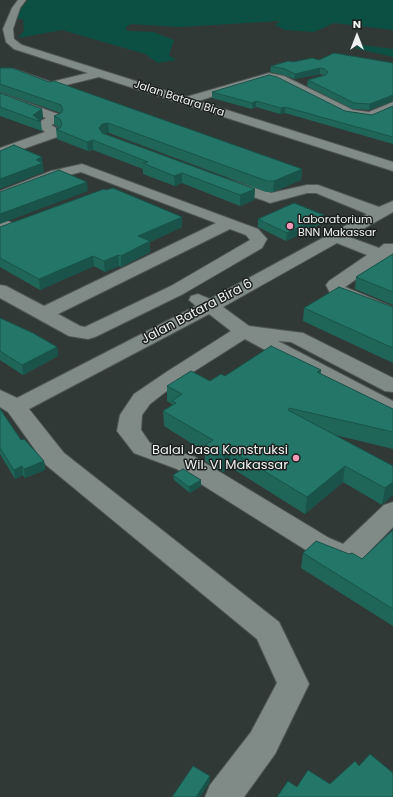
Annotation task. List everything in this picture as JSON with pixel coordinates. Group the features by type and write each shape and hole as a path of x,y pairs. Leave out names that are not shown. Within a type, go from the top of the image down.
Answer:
{"street":[{"path":"12,44 9,40 8,30 16,8 22,0"},
{"name":"Jalan Batara Bira","path":"0,44 12,44 184,101 393,167"},
{"path":"0,72 14,72 50,86 100,73"},
{"path":"184,101 261,77 276,76 291,85 349,113 364,117 371,116 393,106"},
{"path":"291,85 313,80"},
{"path":"0,96 57,118 42,124 55,133 0,153"},
{"path":"0,196 56,174 82,168 252,232 257,236 259,241 177,290 88,333 76,332 0,290"},
{"path":"210,176 264,197 275,198 307,189 318,189 386,209"},
{"path":"104,192 125,184"},
{"path":"18,189 37,197"},
{"name":"Jalan Batara Bira 6","path":"8,402 210,306 386,209"},
{"path":"43,314 230,223"},
{"path":"335,237 389,253"},
{"path":"389,253 335,285 336,289 344,294 393,314"},
{"path":"177,290 210,306 244,332 393,410"},
{"path":"393,386 296,337 244,332 175,375 142,399 131,415 129,431 142,448 186,463 319,545 347,556 393,511"},
{"path":"8,402 55,458 268,631 293,684 263,743 222,797"}],"green space":[{"path":"28,0 393,0 393,30 334,23 314,32 285,30 275,25 280,21 180,27 131,24 125,28 128,31 153,32 174,40 169,55 176,60 158,63 145,54 62,30 18,38 24,31 23,19 12,19"},
{"path":"361,45 393,49 393,57 354,48"}],"building":[{"path":"334,53 393,63 393,95 370,104 354,103 308,80 326,75 328,72 325,69 320,68 295,74 285,69 271,66 289,61 293,62 312,58 319,60"},
{"path":"0,68 12,68 49,82 54,81 302,169 274,181 267,181 108,123 102,124 99,128 102,133 255,189 240,195 182,173 174,176 143,163 148,162 93,140 87,142 56,129 60,128 62,124 60,119 54,116 61,113 63,110 61,105 0,84"},
{"path":"269,75 277,77 345,111 372,115 393,106 393,137 285,107 281,108 256,101 252,103 212,92"},
{"path":"0,93 42,109 33,115 41,122 0,107"},
{"path":"14,145 42,157 36,160 43,163 0,179 0,151"},
{"path":"59,170 87,182 0,214 0,192"},
{"path":"113,188 182,217 138,236 150,241 121,256 118,255 104,261 93,256 39,279 0,258 0,227 104,189 106,190"},
{"path":"294,203 324,215 287,233 258,219"},
{"path":"393,254 393,292 356,277"},
{"path":"339,287 393,307 393,348 304,308"},
{"path":"0,318 33,333 57,347 22,365 0,351"},
{"name":"Balai Jasa Konstruksi Wil. VI Makassar","path":"271,346 321,370 317,372 393,409 393,432 289,408 288,410 393,466 393,482 385,488 345,466 307,497 231,451 223,456 205,445 213,440 163,411 176,403 172,401 182,394 167,386 191,371 210,381 221,374 225,376"},
{"path":"0,409 21,440 24,439 44,461 24,469 22,466 14,470 0,448"},
{"path":"183,469 201,480 189,487 173,475"},
{"path":"393,530 393,609 303,553 316,541 349,554 352,553 362,559"},
{"path":"370,754 393,773 393,797 277,797 288,781 297,787 308,770 330,784 355,761 359,766"},
{"path":"193,766 210,776 196,797 172,797"}],"place":[{"name":"Laboratorium BNN Makassar","path":"290,226"},
{"name":"Balai Jasa Konstruksi Wil. VI Makassar","path":"296,458"}]}
